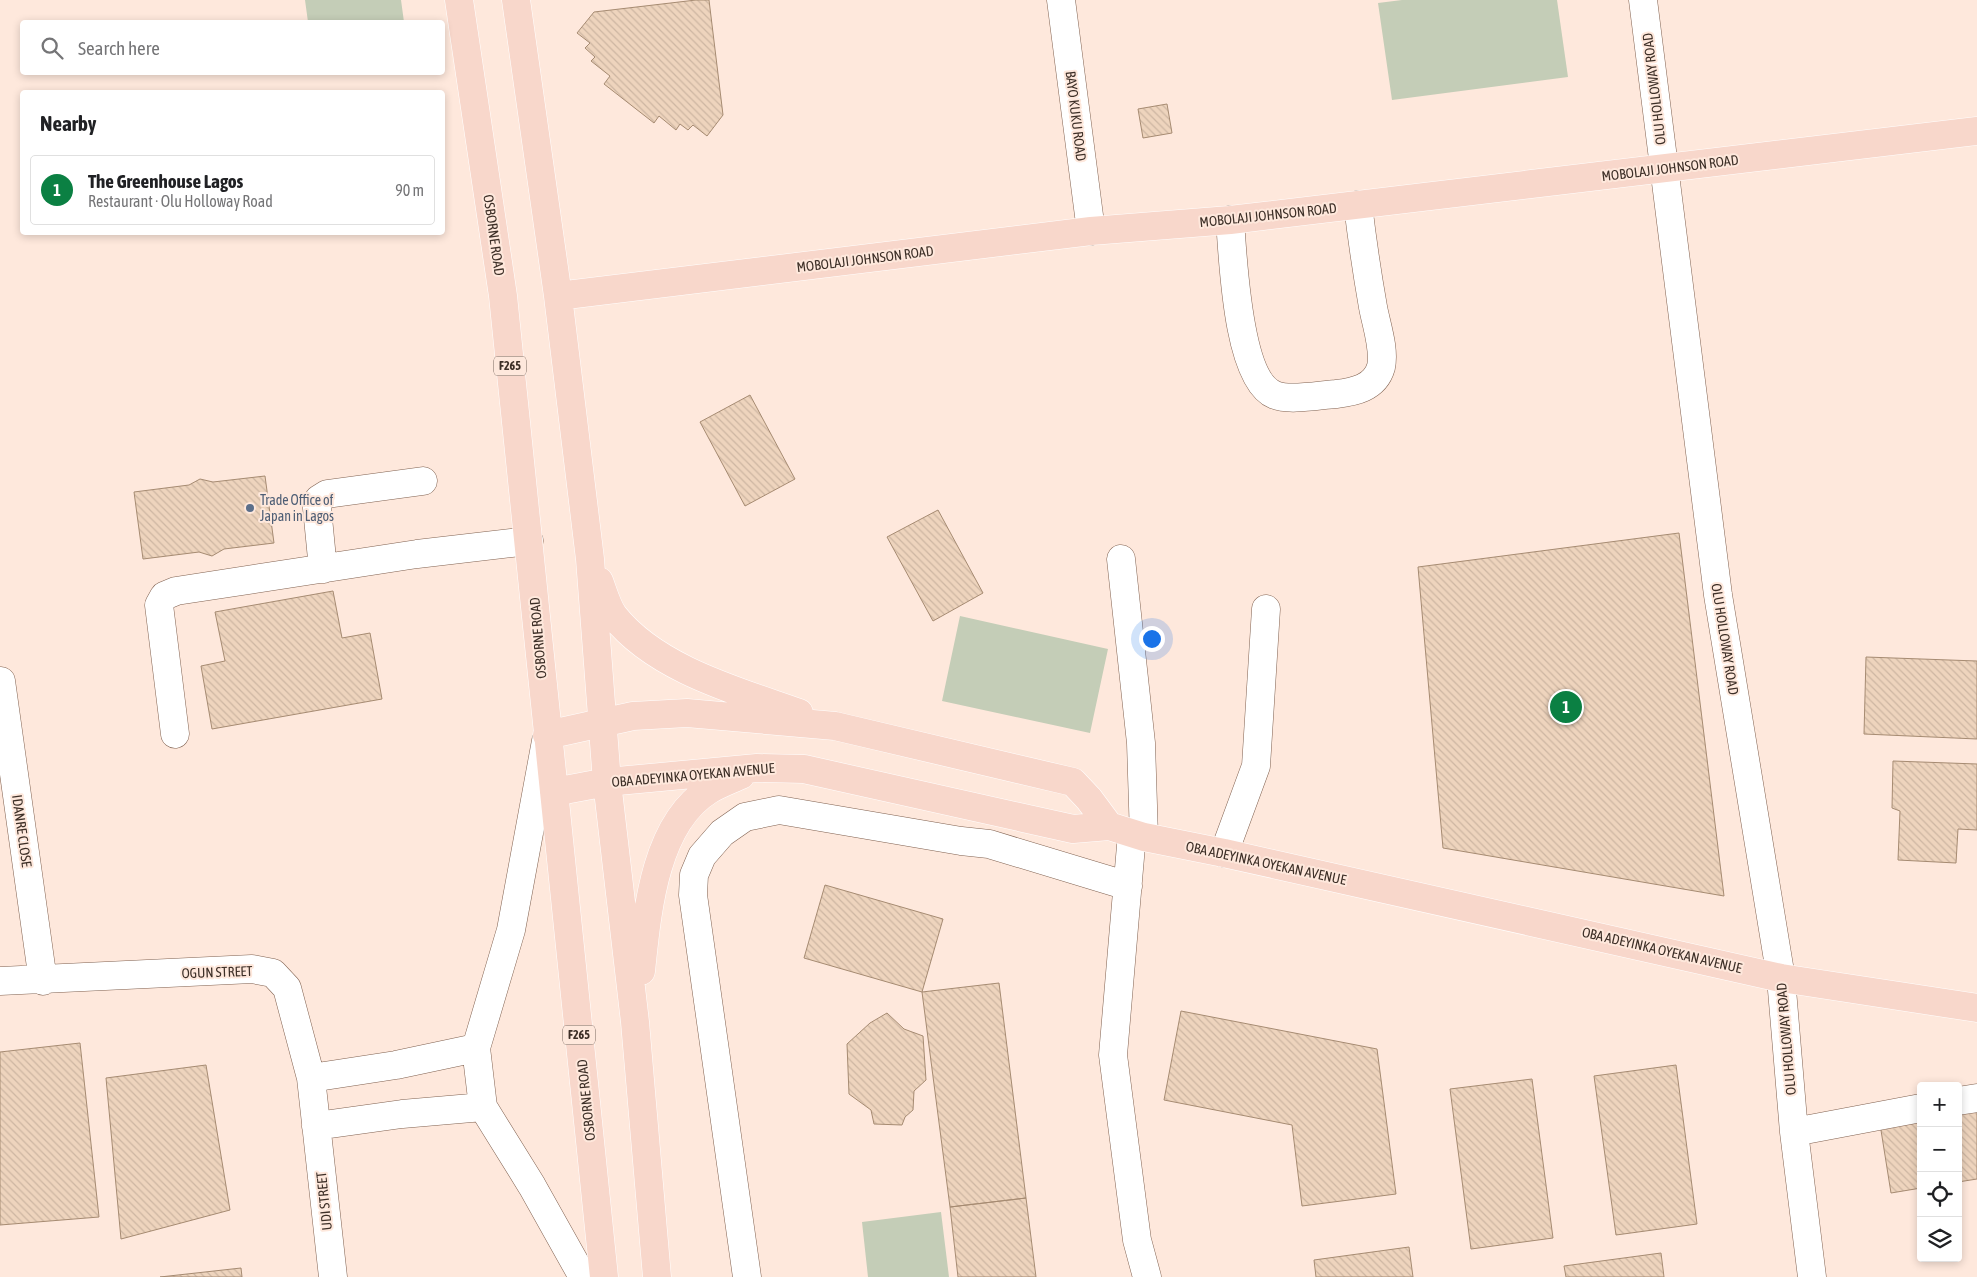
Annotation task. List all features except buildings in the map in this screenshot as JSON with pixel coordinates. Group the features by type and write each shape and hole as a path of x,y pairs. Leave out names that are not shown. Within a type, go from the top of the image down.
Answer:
{"main road":[{"name":"OSBORNE ROAD","path":"459,0 503,296 604,1277"},
{"path":"516,0 558,296 590,559 607,782 635,1022 657,1277"},
{"name":"MOBOLAJI JOHNSON ROAD","path":"558,296 1091,232 1230,220 1977,131"},
{"path":"590,559 613,615 640,640 670,661 729,688 835,726 1072,782 1128,833"},
{"path":"547,734 634,716 687,713 835,726"},
{"path":"635,1022 646,917 654,879 675,829 690,808 708,791 757,768"},
{"name":"OBA ADEYINKA OYEKAN AVENUE","path":"554,792 607,782 757,768 804,769 1073,830 1128,833 1224,853 1781,978 1977,1008"}],"street":[{"name":"BAYO KUKU ROAD","path":"1061,0 1091,232"},
{"name":"OLU HOLLOWAY ROAD","path":"1643,0 1718,595 1781,978 1794,1132 1812,1277"},
{"path":"1230,220 1236,292 1248,359 1257,379 1269,392 1283,397 1349,393 1363,388 1377,377 1382,360 1358,205"},
{"path":"323,569 317,508 319,499 327,494 423,481"},
{"path":"175,734 159,605 164,596 176,591 418,554 529,541"},
{"path":"1121,559 1141,743 1128,833 1128,886 1113,1055 1137,1240 1147,1277"},
{"path":"1224,853 1256,766 1266,609"},
{"name":"IDANRE CLOSE","path":"0,681 43,981"},
{"path":"547,734 511,930 476,1048 484,1107 532,1186 583,1277"},
{"path":"747,1277 693,894 694,875 702,856 722,832 745,817 779,810 961,841 989,844 1128,886"},
{"name":"OGUN STREET","path":"0,981 43,981 252,969 273,973 286,988 311,1078 316,1126"},
{"path":"311,1078 396,1065 476,1048"},
{"path":"1962,1100 1977,1098"},
{"path":"316,1126 402,1114 484,1107"},
{"path":"1794,1132 1917,1109"},
{"name":"UDI STREET","path":"316,1126 333,1277"}],"green space":[{"path":"305,0 401,0 404,20 308,20"},
{"path":"1402,0 1557,0 1568,77 1392,100 1378,3"},
{"path":"960,616 1108,649 1090,733 942,701"},
{"path":"941,1212 949,1277 868,1277 862,1222"}],"place":[{"name":"Trade Office of Japan in Lagos","path":"250,508"},
{"name":"The Greenhouse Lagos","path":"1566,707"}]}
